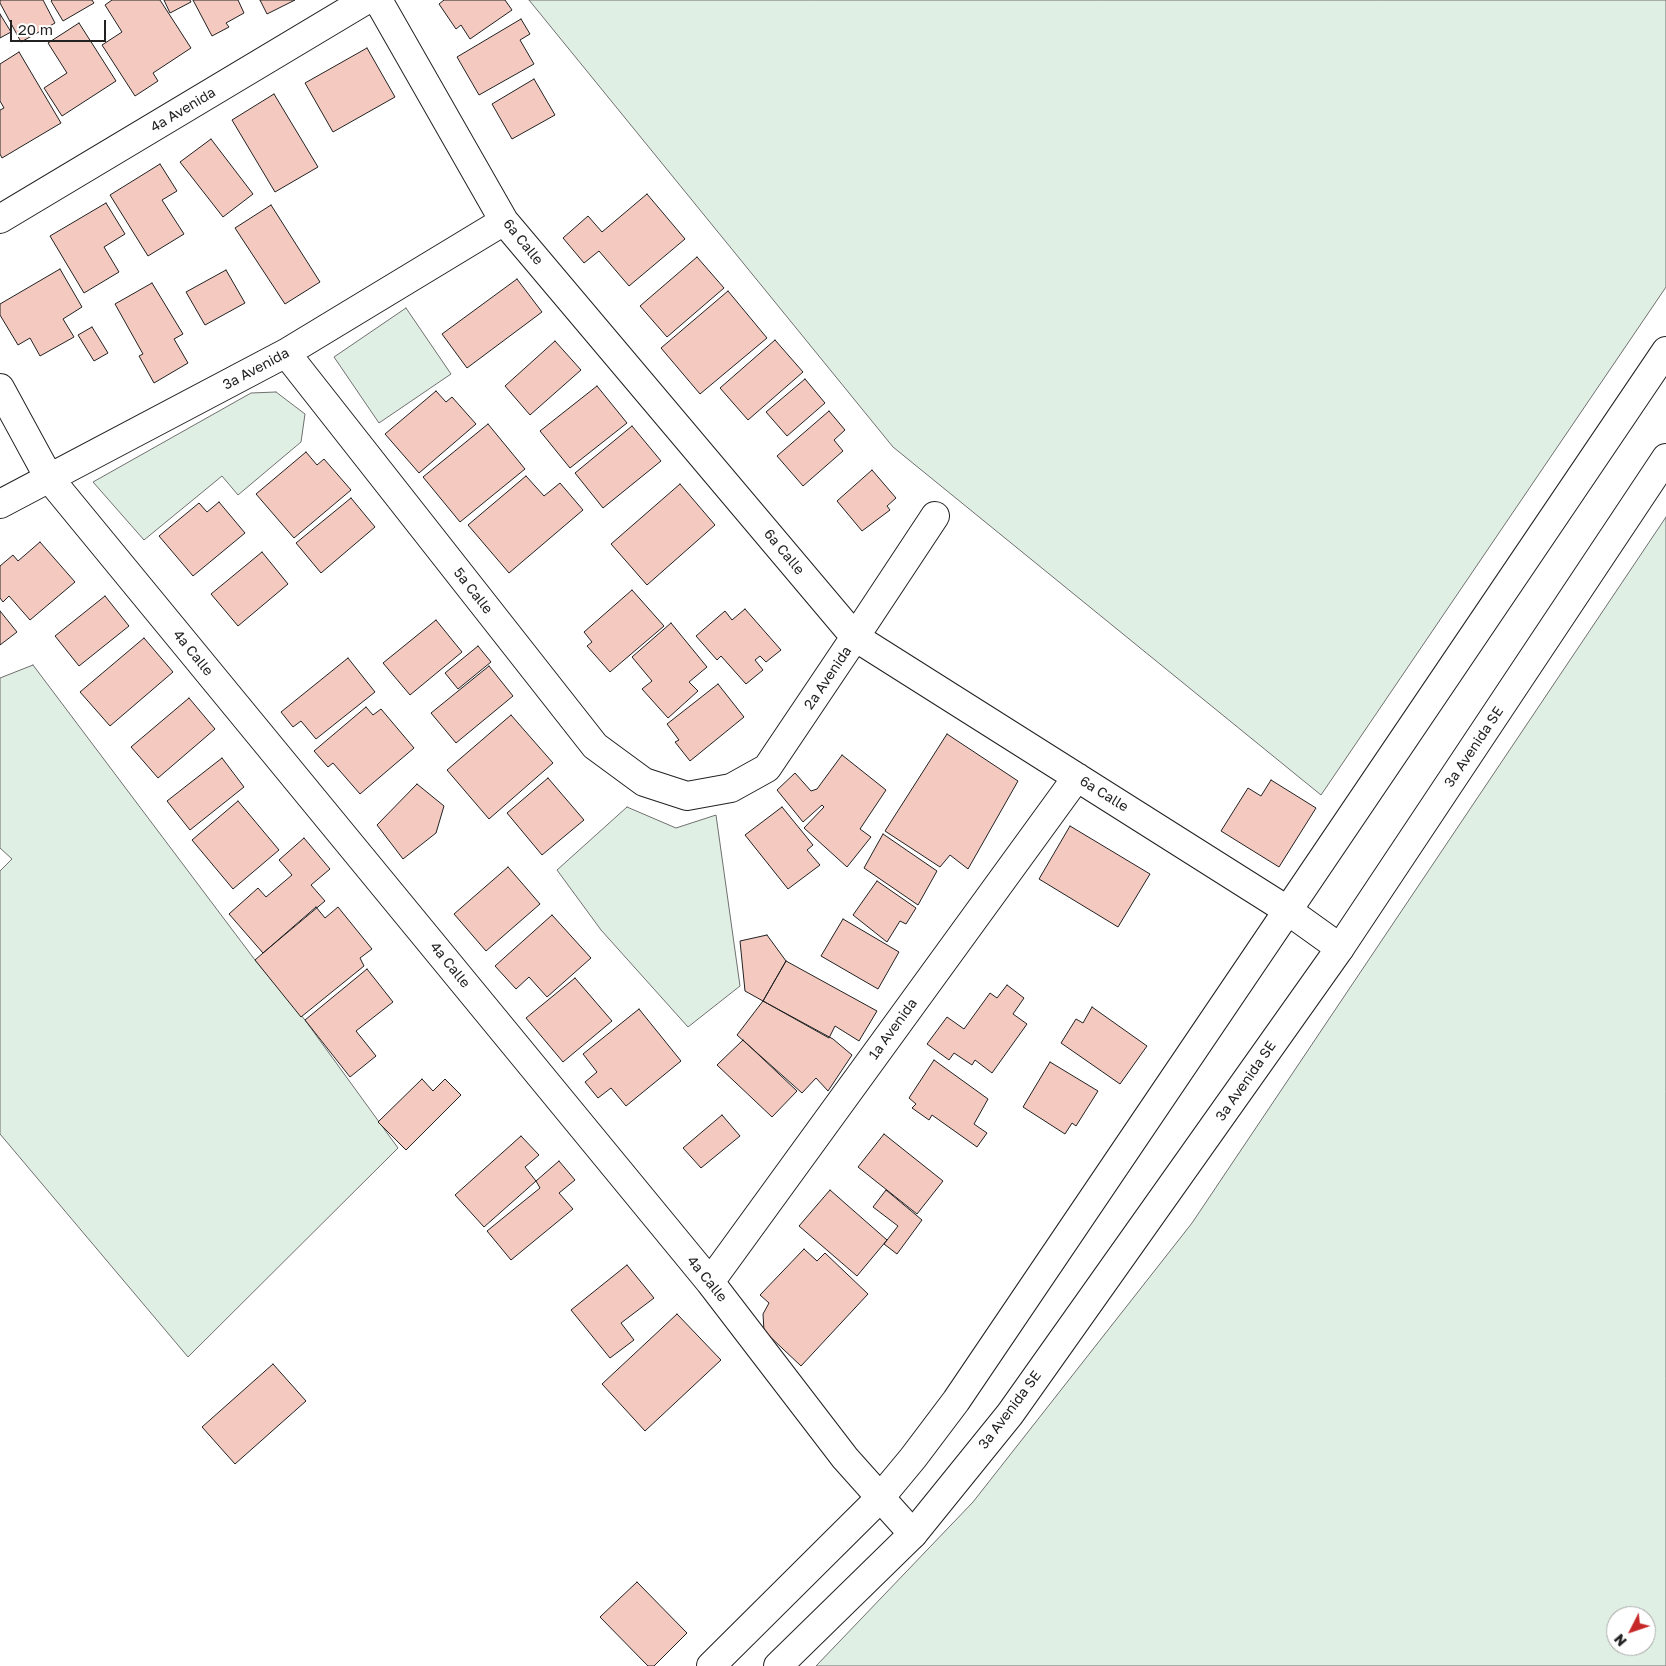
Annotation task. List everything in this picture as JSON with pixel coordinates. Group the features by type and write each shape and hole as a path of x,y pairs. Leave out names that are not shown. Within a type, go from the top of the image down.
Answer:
{"street":[{"name":"4a Avenida","path":"0,219 366,0"},
{"name":"6a Calle","path":"378,0 504,221 856,637 1287,910 1340,948"},
{"name":"3a Avenida","path":"0,504 286,353 504,221"},
{"path":"711,1666 879,1499 956,1401 1666,351"},
{"name":"5a Calle","path":"286,353 594,746 644,782 687,796"},
{"name":"4a Calle","path":"0,388 50,478 710,1282 845,1458 879,1499 912,1534"},
{"name":"3a Avenida SE","path":"778,1666 912,1534 1010,1414 1340,948 1666,458"},
{"name":"2a Avenida","path":"687,796 731,788 767,768 935,516"},
{"name":"1a Avenida","path":"710,1282 1077,777"}],"green space":[{"path":"529,0 1666,0 1666,287 1321,795 893,447"},
{"path":"406,308 451,374 379,423 334,357"},
{"path":"276,392 305,414 301,442 238,495 222,476 144,540 93,482 251,393"},
{"path":"1666,517 1666,1666 816,1666 973,1502 1192,1223"},
{"path":"33,665 255,960 305,1020 398,1148 188,1357 0,1134 0,871 12,859 0,848 0,678"},
{"path":"627,807 676,828 716,815 740,986 688,1027 601,930 557,870"}],"building":[{"path":"0,0 43,0 55,23 21,42"},
{"path":"52,0 92,0 94,3 63,21"},
{"path":"112,0 160,0 191,48 153,73 158,81 135,96 102,45 122,32 105,5"},
{"path":"164,0 190,0 191,2 170,13"},
{"path":"193,0 238,0 244,13 226,23 229,27 212,36"},
{"path":"260,0 295,0 267,14"},
{"path":"444,0 505,0 512,10 470,39 461,25 456,29 439,4"},
{"path":"0,14 11,32 0,38"},
{"path":"521,19 530,34 520,40 534,64 479,95 457,57"},
{"path":"79,23 116,81 62,116 44,88 67,73 48,43"},
{"path":"367,48 395,97 333,132 305,83"},
{"path":"19,52 61,123 2,158 0,154 0,110 4,108 0,101 0,64"},
{"path":"534,79 555,115 512,139 492,104"},
{"path":"274,94 318,167 275,192 232,120"},
{"path":"211,139 253,194 223,217 180,162"},
{"path":"160,164 177,191 162,200 184,234 148,256 110,195"},
{"path":"647,194 685,239 629,286 599,251 584,263 563,238 588,216 602,232"},
{"path":"106,203 125,234 104,247 119,272 84,293 50,236"},
{"path":"271,205 320,282 285,304 235,228"},
{"path":"697,257 724,288 667,337 640,306"},
{"path":"60,269 82,307 63,319 74,337 40,356 30,338 18,345 0,315 0,304"},
{"path":"226,270 245,303 205,325 186,292"},
{"path":"517,279 542,312 467,368 442,334"},
{"path":"152,283 183,334 174,339 188,363 154,383 139,356 143,354 115,304"},
{"path":"728,291 767,338 700,394 661,348"},
{"path":"92,327 108,353 94,361 78,335"},
{"path":"775,340 803,372 748,420 720,388"},
{"path":"555,341 581,370 530,415 505,386"},
{"path":"805,379 825,403 787,436 766,412"},
{"path":"597,386 627,423 570,468 540,431"},
{"path":"436,391 446,402 452,397 476,424 419,473 385,434"},
{"path":"829,411 845,430 834,440 843,451 803,486 777,456"},
{"path":"488,424 525,469 460,522 423,477"},
{"path":"632,426 661,461 603,508 575,473"},
{"path":"306,452 317,465 324,459 351,490 294,538 256,494"},
{"path":"872,470 896,498 887,506 890,510 862,531 837,501"},
{"path":"526,476 544,496 560,483 583,510 509,573 468,525"},
{"path":"680,484 715,525 647,585 611,544"},
{"path":"351,498 375,527 321,573 296,543"},
{"path":"219,502 245,533 193,576 159,536 199,503 207,512"},
{"path":"40,542 75,582 30,620 9,596 3,602 0,598 0,566 13,555 18,561"},
{"path":"262,552 288,584 238,626 211,594"},
{"path":"632,590 664,626 610,672 587,646 592,642 584,632"},
{"path":"105,596 129,626 79,666 55,636"},
{"path":"745,609 781,650 766,662 760,656 755,660 763,670 746,684 721,656 717,660 696,636 725,611 732,620"},
{"path":"0,611 17,632 0,645"},
{"path":"436,620 462,652 410,695 383,663"},
{"path":"671,623 707,667 689,682 698,691 668,718 642,689 652,681 632,657"},
{"path":"144,638 173,672 110,726 80,692"},
{"path":"478,646 491,662 458,689 445,673"},
{"path":"348,658 375,692 316,739 301,721 293,727 281,712"},
{"path":"489,666 513,696 456,743 431,713"},
{"path":"718,684 744,717 690,761 675,742 679,740 667,724"},
{"path":"189,698 215,729 158,778 131,747"},
{"path":"366,707 373,715 381,709 414,748 360,794 333,763 328,767 314,751"},
{"path":"511,715 553,763 489,819 447,770"},
{"path":"947,734 1018,781 968,869 950,855 940,867 885,831"},
{"path":"842,755 886,790 860,829 871,837 847,867 804,828 824,807 822,805 803,822 777,790 795,773 811,791 817,789"},
{"path":"222,758 244,787 190,830 167,801"},
{"path":"548,778 584,820 542,855 507,813"},
{"path":"1271,780 1316,808 1279,867 1221,831 1248,788 1261,796"},
{"path":"417,784 444,806 436,833 403,859 377,825"},
{"path":"238,801 279,850 233,889 192,840"},
{"path":"782,807 813,845 807,850 820,865 788,889 745,835"},
{"path":"1070,826 1150,874 1118,927 1039,879"},
{"path":"883,834 937,871 918,905 864,868"},
{"path":"304,838 330,869 311,885 325,901 263,953 229,914 258,888 266,897 292,875 279,860"},
{"path":"508,867 540,904 486,951 454,914"},
{"path":"877,881 916,908 906,924 900,921 887,942 853,915"},
{"path":"316,907 325,918 338,907 372,949 360,958 364,966 301,1017 255,960"},
{"path":"552,915 591,958 547,997 529,977 516,989 495,966"},
{"path":"843,919 899,952 878,989 821,956"},
{"path":"767,935 786,961 763,1001 745,991 740,941"},
{"path":"786,961 877,1011 859,1041 835,1026 829,1038 763,1001"},
{"path":"367,969 393,1002 356,1031 376,1056 350,1077 305,1020"},
{"path":"575,978 612,1021 563,1062 526,1018"},
{"path":"1007,985 1024,998 1013,1014 1027,1024 992,1073 975,1060 972,1065 954,1053 949,1060 927,1044 947,1017 964,1029 990,993 997,998"},
{"path":"763,1001 833,1039 852,1055 828,1091 816,1078 802,1093 737,1035"},
{"path":"1092,1007 1147,1046 1120,1084 1061,1043 1076,1019 1083,1023"},
{"path":"639,1009 681,1061 626,1106 611,1088 598,1098 585,1082 597,1072 583,1054"},
{"path":"743,1040 797,1091 772,1117 717,1065"},
{"path":"934,1060 988,1099 974,1124 987,1133 977,1147 932,1115 929,1120 912,1108 916,1104 909,1098"},
{"path":"1050,1062 1098,1091 1076,1126 1072,1123 1065,1134 1023,1107"},
{"path":"422,1079 433,1091 445,1079 461,1095 406,1150 378,1122"},
{"path":"722,1115 740,1136 701,1168 683,1148"},
{"path":"884,1134 943,1181 917,1214 858,1167"},
{"path":"521,1136 539,1155 525,1167 536,1181 484,1227 455,1195"},
{"path":"559,1161 575,1180 559,1193 573,1209 511,1260 487,1231 540,1188 536,1181"},
{"path":"830,1190 887,1240 857,1276 799,1226"},
{"path":"886,1190 922,1220 897,1254 884,1244 898,1226 873,1207"},
{"path":"804,1249 817,1261 825,1253 868,1294 801,1366 764,1331 763,1314 769,1303 760,1295"},
{"path":"627,1265 654,1298 621,1323 634,1340 610,1358 571,1310"},
{"path":"677,1314 721,1360 645,1431 602,1384"},
{"path":"273,1364 306,1401 235,1464 202,1427"},
{"path":"637,1582 687,1633 654,1666 648,1666 600,1617"}]}
